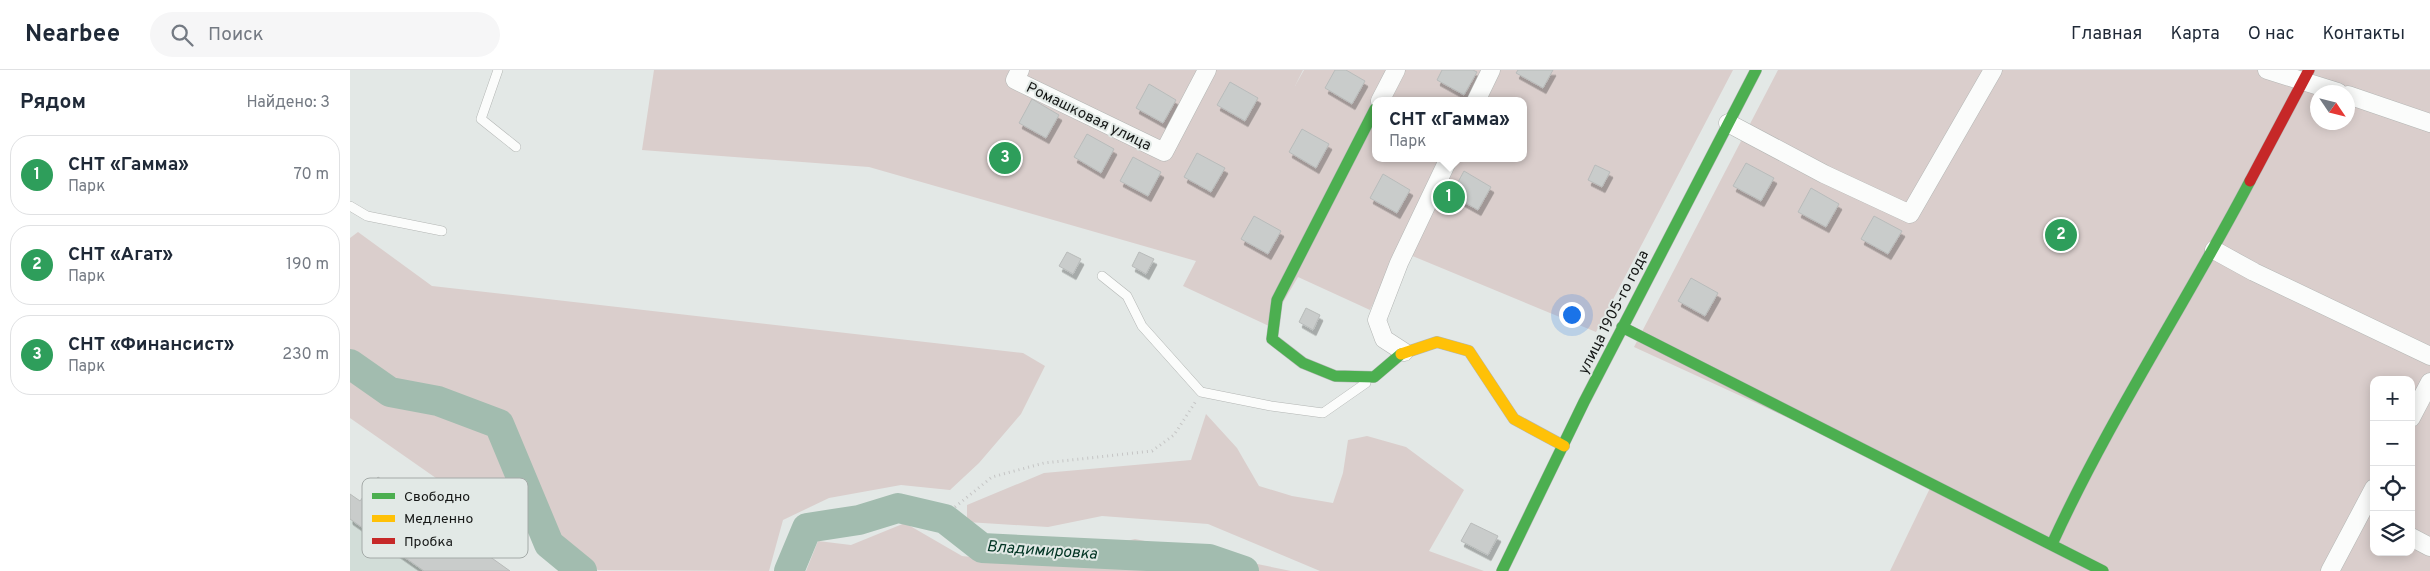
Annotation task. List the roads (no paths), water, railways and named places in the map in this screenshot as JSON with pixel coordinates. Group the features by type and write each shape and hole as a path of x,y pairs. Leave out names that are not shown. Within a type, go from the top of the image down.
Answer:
{"street":[{"name":"Ромашковая улица","path":"1017,75 1164,152 1207,70"},
{"path":"1382,97 1396,70"},
{"path":"1478,97 1491,70"},
{"name":"улица 1905-го года","path":"1502,571 1622,327 1756,70"},
{"path":"1728,123 1824,174 1910,214 1993,70"},
{"path":"2267,70 2307,76 2324,85"},
{"path":"2052,544 2075,494 2214,250 2307,76"},
{"path":"2355,97 2430,123"},
{"path":"1372,115 1277,300 1272,339 1303,363 1335,376 1374,377 1404,352 1437,342 1470,351 1514,419 1564,446"},
{"path":"1404,352 1384,339 1378,320 1399,263 1446,162"},
{"path":"2214,250 2254,272 2430,356"},
{"path":"1622,327 2103,571"},
{"path":"2415,410 2430,382"},
{"path":"2330,571 2368,513"},
{"path":"2415,539 2430,547"}],"lane":[{"path":"498,70 481,119 516,147"},
{"path":"350,206 367,216 442,231"},
{"path":"1102,276 1127,296 1142,326 1201,392 1271,406 1323,413 1374,377"}],"waterway":[{"name":"Владимировка","path":"350,364 390,392 438,401 499,424 522,478"},
{"name":"Владимировка","path":"528,494 549,544 582,571"},
{"name":"Владимировка","path":"789,571 807,528 859,520 898,508 945,519 982,548 1209,559 1244,571"}],"place":[{"name":"СНТ «Финансист»","path":"1005,158"},
{"name":"СНТ «Гамма»","path":"1449,197"},
{"name":"СНТ «Агат»","path":"2061,235"}]}
